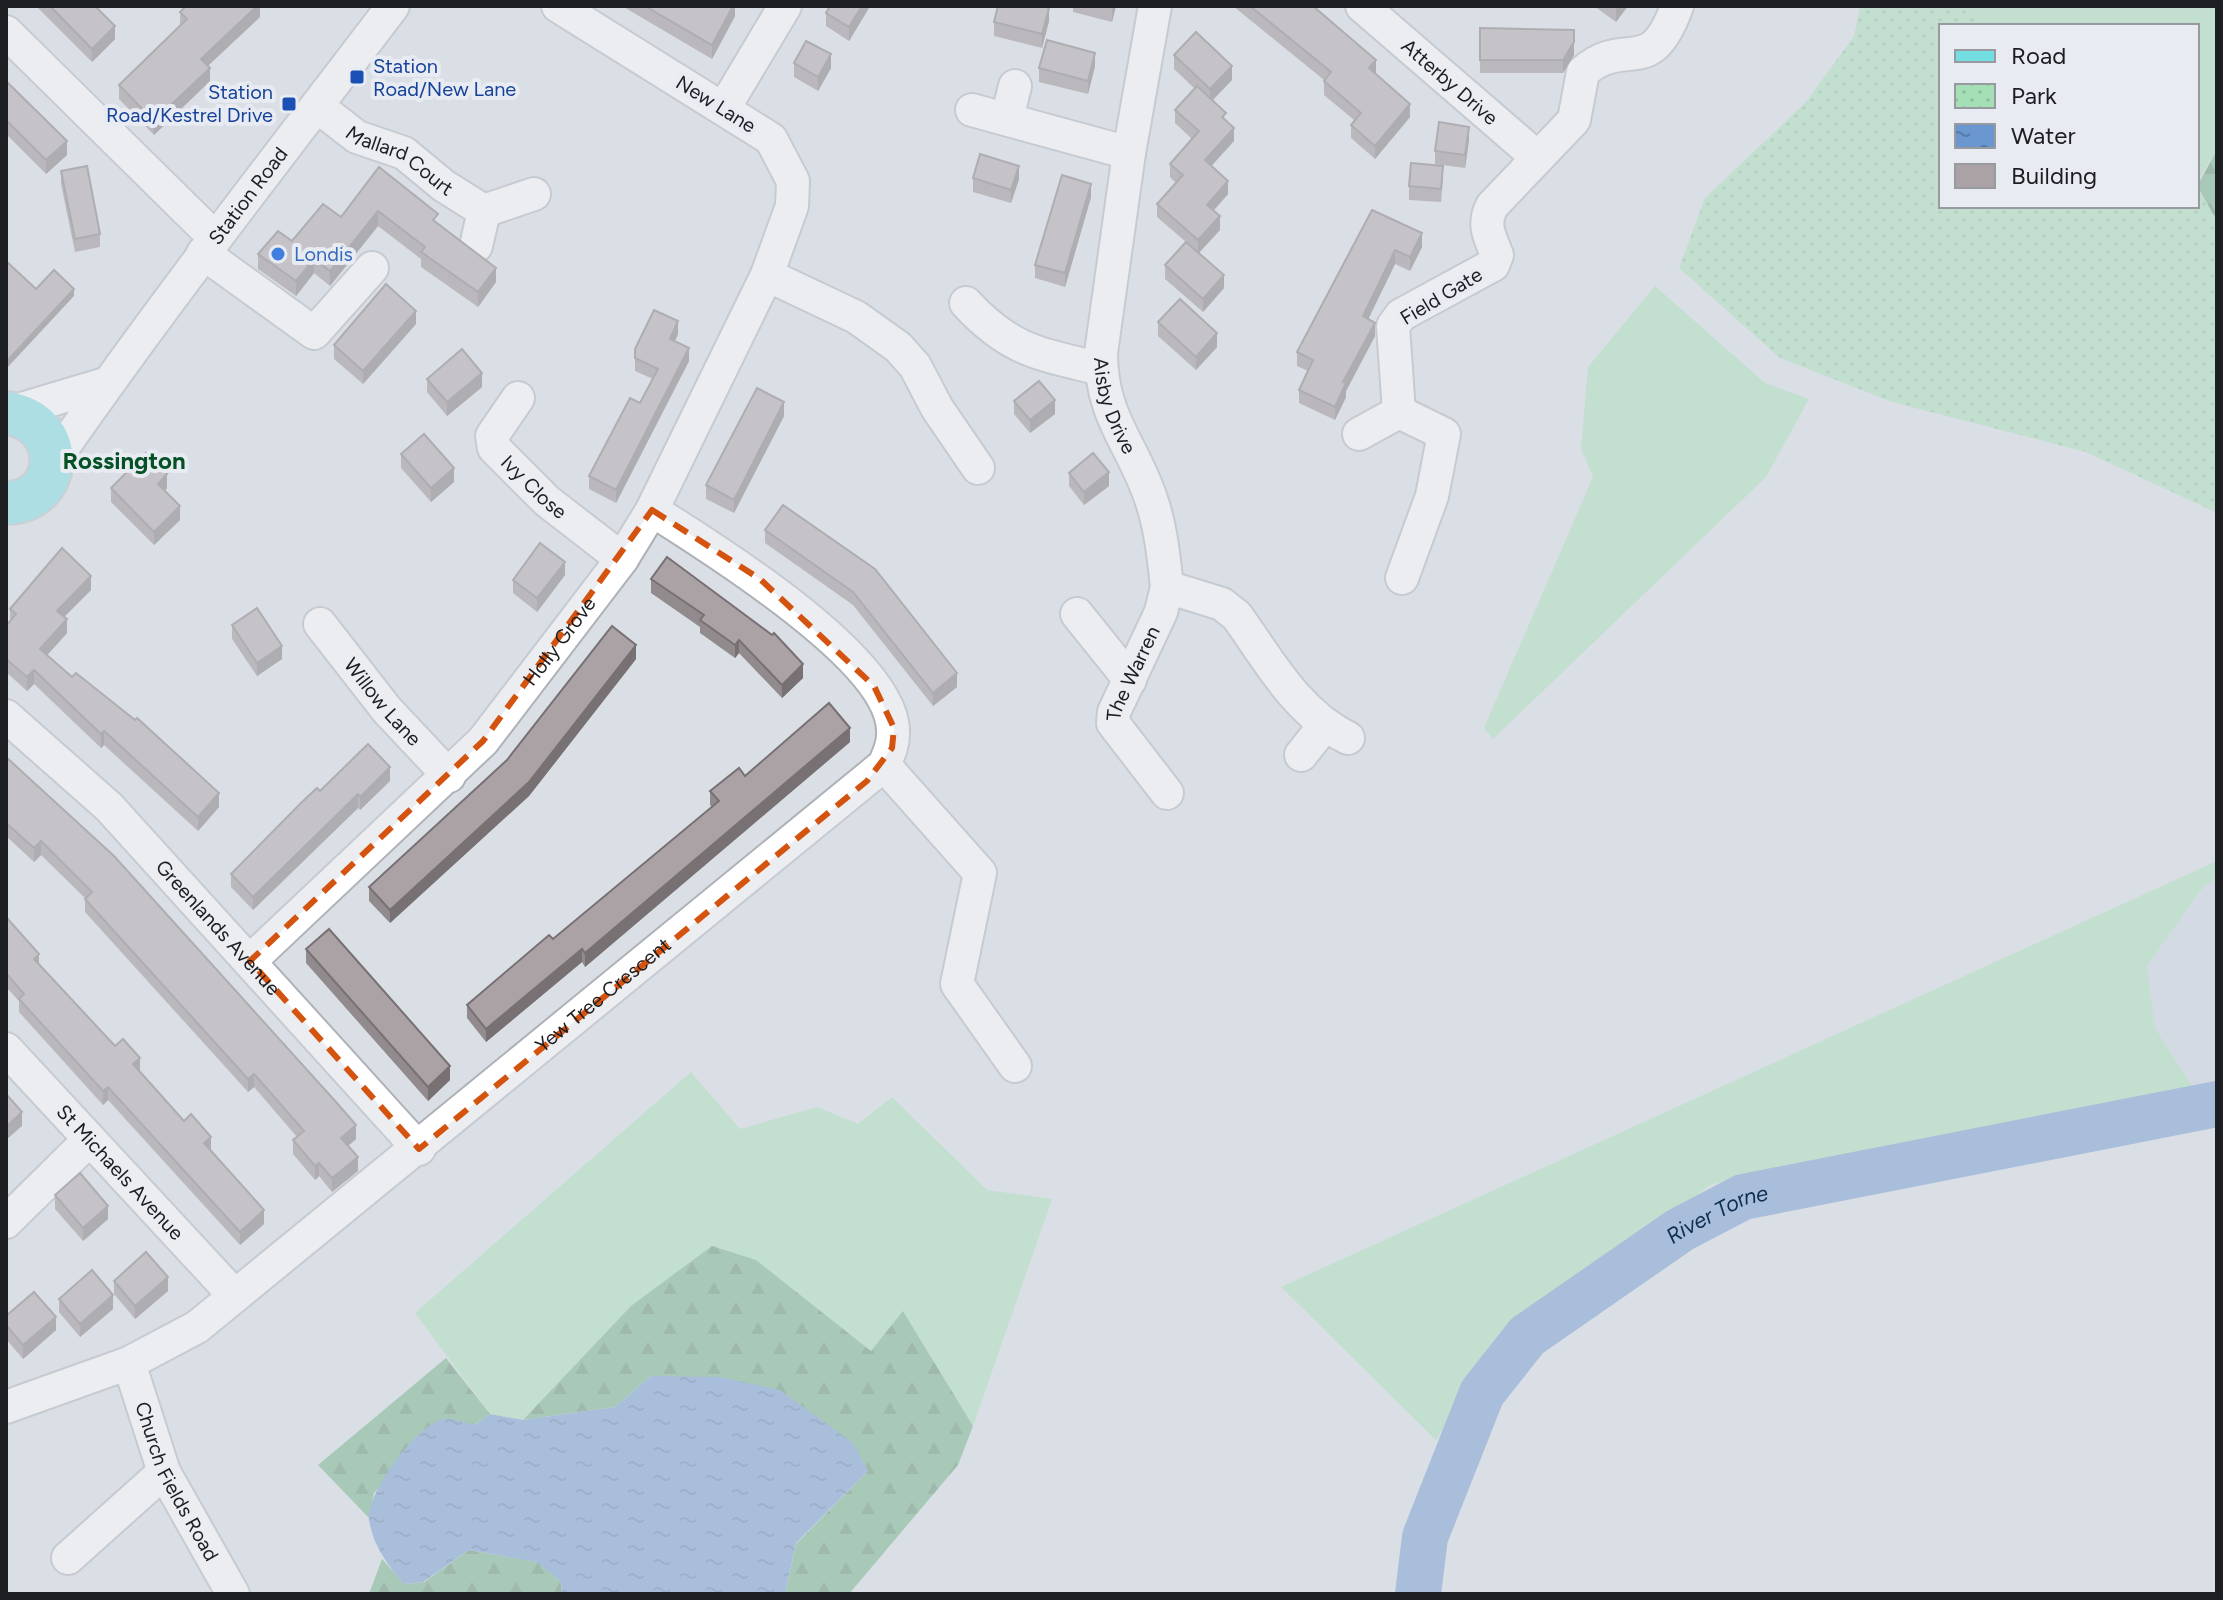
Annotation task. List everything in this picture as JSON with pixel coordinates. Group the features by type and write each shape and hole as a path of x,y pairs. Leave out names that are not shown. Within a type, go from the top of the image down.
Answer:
{"main road":[{"path":"6,530 33,484 48,440 42,430 21,415 7,413"}],"street":[{"name":"Station Road","path":"33,484 208,245 393,6"},
{"name":"New Lane","path":"558,6 771,139 793,181 792,206 772,263"},
{"path":"724,108 785,6"},
{"name":"Aisby Drive","path":"1155,6 1129,153 1101,369 1109,414 1153,502 1167,587"},
{"name":"Atterby Drive","path":"1362,6 1537,157"},
{"path":"1537,157 1574,120 1583,72 1606,57 1645,53 1658,44 1677,6"},
{"path":"6,32 208,245 314,333 372,268"},
{"path":"1007,119 1015,86"},
{"name":"Mallard Court","path":"317,106 357,137 404,153 444,186 484,211"},
{"path":"972,110 1129,153"},
{"name":"Field Gate","path":"1399,412 1393,326 1401,315 1493,265 1497,255 1485,224 1486,217 1537,157"},
{"path":"476,246 484,211 534,194"},
{"path":"772,263 898,347 915,366 937,408 978,468"},
{"name":"Holly Grove","path":"250,961 449,776 492,730 622,559 652,510 772,263"},
{"path":"966,303 998,336 1014,344 1101,369"},
{"path":"7,413 105,384"},
{"name":"Ivy Close","path":"518,398 491,442 547,501 622,559"},
{"path":"1359,434 1399,412 1444,434 1432,496 1402,578"},
{"path":"652,510 760,579 801,611 874,686 894,728 892,748 884,765 980,873 957,984 1015,1066"},
{"path":"1167,587 1222,604 1237,616 1287,686 1336,732 1301,755"},
{"name":"The Warren","path":"1167,587 1161,612 1113,723 1167,793"},
{"path":"1077,614 1130,680"},
{"name":"Willow Lane","path":"320,624 387,710 449,776"},
{"name":"Greenlands Avenue","path":"6,716 109,807 419,1149"},
{"name":"Yew Tree Crescent","path":"6,1407 129,1363 173,1342 419,1149 884,765"},
{"name":"St Michaels Avenue","path":"6,1049 235,1296"},
{"path":"6,1222 89,1140"},
{"name":"Church Fields Road","path":"129,1363 164,1472 233,1594"},
{"path":"68,1558 164,1472"}],"highlighted area":[{"path":"652,510 760,579 874,686 894,728 892,748 867,781 419,1149 250,961 483,741"}],"shaded area":[{"path":"2217,876 2217,1097 2201,1100 2155,1028 2147,966 2200,891"}],"green space":[{"path":"1860,6 1958,6 1983,24 1939,24 1939,208 2199,208 2199,190 2217,221 2217,513 2086,452 1892,402 1780,358 1679,268 1705,198 1806,102 1854,36"},
{"path":"1958,6 2217,6 2217,150 2199,179 2199,24 1983,24"},
{"path":"2217,150 2217,221 2199,190 2199,182"},
{"path":"1655,286 1765,383 1809,399 1766,477 1493,739 1484,728 1593,477 1581,449 1588,367"},
{"path":"2217,861 2217,876 2200,891 2147,966 2155,1028 2201,1100 1712,1184 1496,1343 1436,1440 1281,1287"},
{"path":"691,1072 740,1129 817,1107 858,1124 892,1097 987,1190 1052,1199 973,1426 904,1312 871,1351 756,1260 631,1306 523,1420 490,1414 415,1313"},
{"path":"712,1246 756,1260 871,1351 903,1311 973,1426 958,1465 849,1594 785,1594 796,1544 868,1471 651,1376 615,1407 523,1420 631,1306"},
{"path":"446,1358 490,1414 475,1425 444,1419 374,1493 369,1518 318,1465"},
{"path":"469,1550 538,1562 561,1582 562,1594 369,1594 382,1559 405,1584 424,1582"}],"water":[{"path":"651,1376 720,1377 780,1390 853,1443 868,1471 796,1543 785,1594 562,1594 561,1582 537,1562 469,1550 423,1582 404,1584 387,1562 371,1529 370,1508 396,1461 433,1423 448,1419 475,1425 490,1414 523,1420 615,1407"}],"building":[{"path":"50,6 95,6 115,26 92,49"},
{"path":"186,6 257,6 201,59 210,68 154,121 119,85 187,19 180,12"},
{"path":"645,6 733,6 712,45"},
{"path":"830,6 862,6 849,27 826,13"},
{"path":"998,6 1049,8 1042,34 994,22"},
{"path":"1250,6 1313,6 1376,60 1369,68 1410,104 1375,146 1351,125 1361,113 1324,81 1331,72"},
{"path":"1480,28 1574,30 1574,42 1563,60 1480,60"},
{"path":"1196,32 1232,66 1210,89 1174,55"},
{"path":"1047,40 1095,53 1088,81 1039,68"},
{"path":"806,41 831,54 818,77 794,63"},
{"path":"6,81 67,141 46,160 6,120"},
{"path":"1197,86 1226,113 1222,117 1234,128 1205,160 1228,181 1207,205 1220,216 1198,240 1157,204 1183,175 1170,164 1199,131 1175,110"},
{"path":"1439,122 1469,127 1465,155 1435,151"},
{"path":"980,154 1019,166 1011,190 973,178"},
{"path":"1411,163 1443,166 1441,189 1409,186"},
{"path":"87,166 100,234 75,239 61,171"},
{"path":"379,167 438,214 433,220 496,268 478,292 421,252 425,247 378,211 330,271 314,259 296,281 258,254 278,231 292,241 323,204 341,217"},
{"path":"1062,175 1091,184 1065,273 1035,265"},
{"path":"1372,210 1422,233 1410,257 1395,250 1363,316 1375,323 1343,382 1346,383 1335,407 1299,390 1313,360 1297,352"},
{"path":"1186,242 1224,275 1203,299 1165,265"},
{"path":"6,261 36,289 54,270 74,289 6,362"},
{"path":"386,284 416,311 363,371 334,345"},
{"path":"1180,299 1217,333 1196,357 1158,322"},
{"path":"654,310 678,321 670,339 689,348 616,490 589,476 630,398 640,403 658,369 635,358 635,349"},
{"path":"462,349 482,373 447,402 427,379"},
{"path":"1039,381 1055,400 1030,420 1014,401"},
{"path":"757,388 784,402 734,500 706,485"},
{"path":"424,434 454,468 431,488 401,454"},
{"path":"146,453 167,474 158,484 180,506 154,532 111,488"},
{"path":"1093,453 1109,472 1084,492 1069,473"},
{"path":"783,505 875,569 957,673 933,693 853,592 765,530"},
{"path":"540,543 565,562 537,598 513,580"},
{"path":"62,548 91,576 57,611 67,619 40,649 72,677 76,673 135,720 137,718 219,793 198,817 104,731 101,734 34,670 27,677 6,659 6,626 16,614 10,609"},
{"path":"667,557 772,635 774,633 803,664 782,685 739,640 735,645 700,620 704,615 651,579"},
{"path":"257,608 282,646 257,663 232,625"},
{"path":"612,626 636,645 529,782 390,910 369,887 507,760"},
{"path":"829,703 850,728 585,953 582,949 486,1029 467,1005 549,935 553,939 719,801 710,791 739,768 745,776"},
{"path":"368,744 390,767 360,797 358,794 253,897 231,874 301,803 317,788 320,791"},
{"path":"6,757 114,856 336,1102 356,1125 341,1138 358,1157 332,1178 319,1163 315,1166 293,1140 304,1131 254,1074 248,1079 85,899 92,892 41,841 34,848 6,823"},
{"path":"6,917 39,954 34,959 115,1046 123,1039 140,1058 133,1064 184,1121 191,1114 211,1137 204,1143 264,1210 240,1232 108,1087 103,1091 19,999 24,994 6,973"},
{"path":"329,929 450,1066 428,1087 306,949"},
{"path":"6,1094 22,1112 6,1127"},
{"path":"80,1173 108,1206 83,1228 55,1195"},
{"path":"146,1252 168,1277 135,1306 114,1281"},
{"path":"92,1270 113,1295 80,1324 59,1299"},
{"path":"34,1292 56,1317 23,1345 6,1325 6,1316"}],"waterway":[{"name":"River Torne","path":"1418,1594 1425,1537 1482,1393 1527,1336 1680,1230 1743,1197 2217,1104"}],"place":[{"name":"Station Road/New Lane","path":"357,77"},
{"name":"Station Road/Kestrel Drive","path":"289,104"},
{"name":"Londis","path":"278,254"}],"district":[{"name":"Rossington","path":"124,461"}]}
